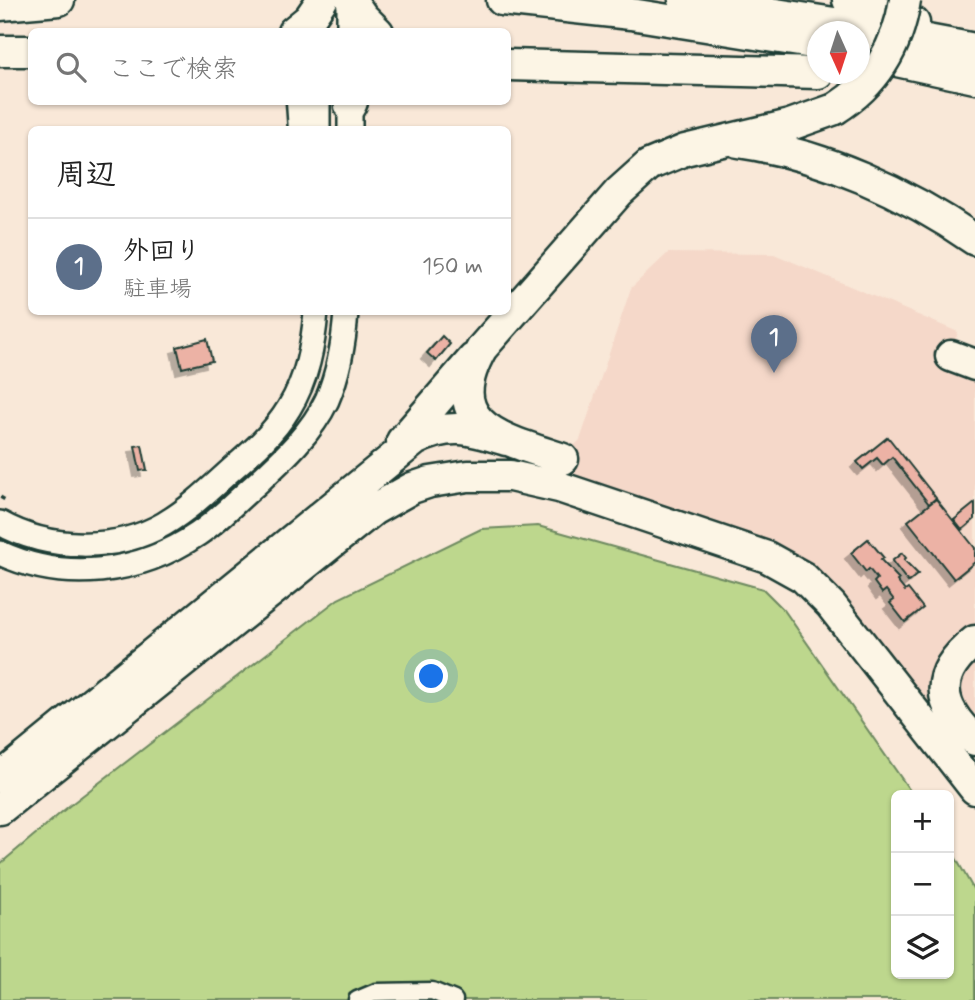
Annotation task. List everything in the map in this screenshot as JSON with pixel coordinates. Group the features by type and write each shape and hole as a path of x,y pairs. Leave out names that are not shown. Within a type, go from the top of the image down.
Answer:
{"highway":[{"path":"0,5 59,0"},
{"path":"350,0 374,28"},
{"path":"502,0 643,16 807,42"},
{"path":"684,0 975,48"},
{"path":"848,0 975,48"},
{"path":"377,471 634,176 665,157 713,142 790,125 835,109 867,85 880,68 899,28 905,0"},
{"path":"298,28 322,10 344,28"},
{"path":"0,51 28,51"},
{"path":"870,55 975,78"},
{"path":"511,65 807,73"},
{"path":"870,73 975,78"},
{"path":"302,105 304,126"},
{"path":"713,142 740,142 766,147 834,168 909,200 975,240"},
{"path":"482,348 469,376 469,404 479,421 506,440"},
{"path":"3,790 415,440 445,429 475,431 563,459"},
{"path":"3,790 373,510 411,488 430,482 490,475 510,476 559,487 768,557 803,578 831,605 975,789"},
{"path":"975,641 958,654 951,664 946,677 945,692 954,718 975,740"}],"street":[{"path":"349,28 350,0"},
{"path":"318,105 318,126"},
{"path":"6,513 27,535 52,542 98,543 141,534 180,514 258,446 289,409 309,360 316,315"},
{"path":"0,553 31,565 56,570 105,570 152,558 199,534 281,461 314,422 334,379 341,354 346,315"},
{"path":"357,1000 376,992 432,991 454,1000"}],"path":[{"path":"0,497 6,513"}],"shaded area":[{"path":"668,253 774,254 958,332 951,356 975,365 975,748 930,724 821,585 545,474 580,440 631,288"}],"green space":[{"path":"538,526 763,589 784,610 910,790 891,790 891,979 954,979 954,855 975,892 975,1000 0,1000 0,864 69,806 338,599 481,529"}],"building":[{"path":"442,336 450,344 436,361 427,353"},
{"path":"207,339 212,361 182,368 177,347"},
{"path":"888,437 936,498 929,504 892,457 883,465 877,458 863,469 857,462"},
{"path":"142,445 147,470 140,471 135,446"},
{"path":"936,499 975,548 975,562 954,579 908,521"},
{"path":"975,503 975,519 962,530 954,520"},
{"path":"868,539 884,558 881,560 899,579 897,581 905,591 908,589 923,608 905,622 890,603 894,600 886,590 882,593 874,582 877,579 869,569 866,572 851,553"},
{"path":"902,553 906,558 904,560 918,574 908,582 892,561"}],"place":[{"name":"外回り","path":"774,373"}]}
